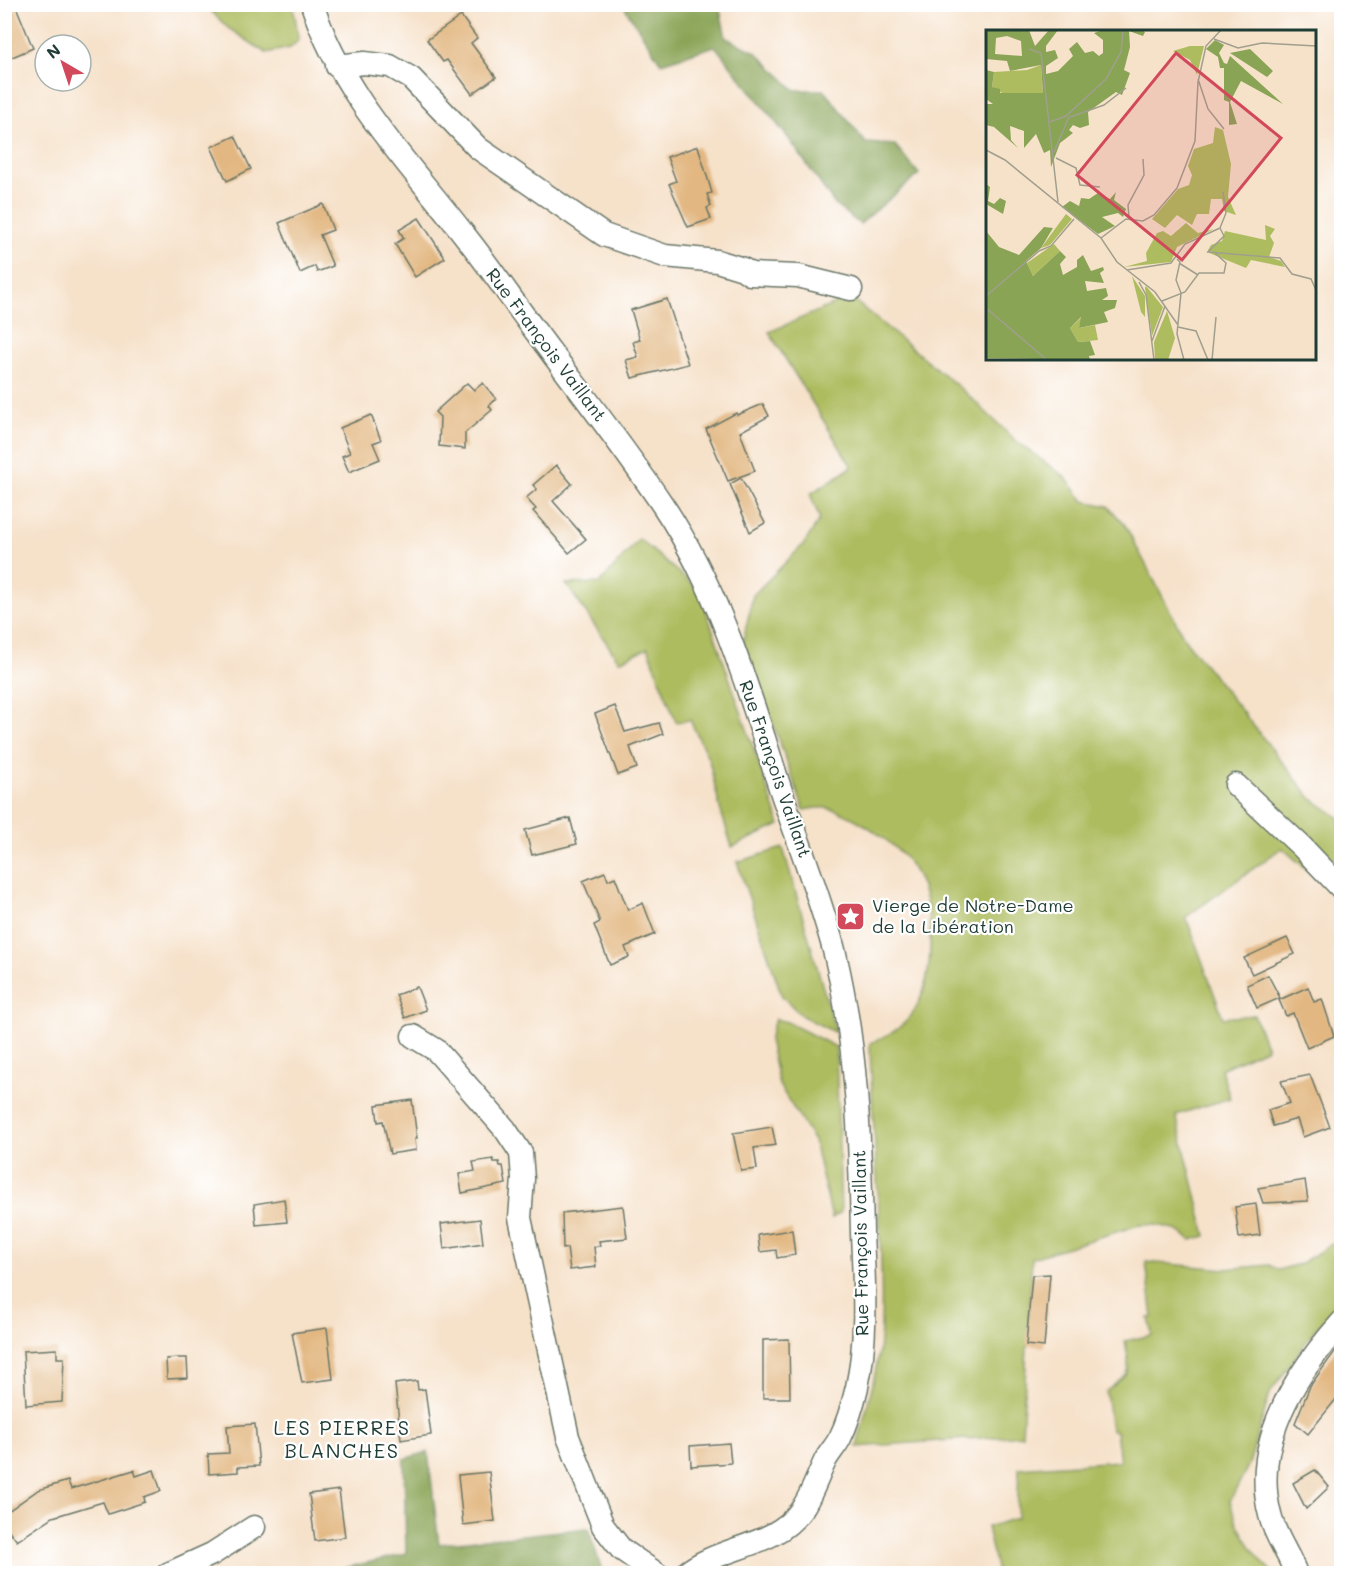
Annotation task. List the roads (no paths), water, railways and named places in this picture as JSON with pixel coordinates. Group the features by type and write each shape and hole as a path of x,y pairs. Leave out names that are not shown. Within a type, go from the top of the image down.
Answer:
{"street":[{"name":"Rue François Vaillant","path":"312,4 337,66 371,120 470,242 616,438 678,531 730,638 788,813 819,895 835,954 852,1046 861,1178 864,1290 862,1357 853,1404 820,1477 795,1519 767,1537 710,1557 685,1574"},
{"path":"337,66 364,63 390,66 411,78 478,148 604,236 665,256 717,261 743,269 750,274 798,276 851,290"},
{"path":"1236,785 1302,847 1341,889"},
{"path":"413,1036 436,1050 505,1129 521,1153 523,1179 520,1218 568,1437 603,1526 621,1549 657,1574"},
{"path":"1296,1574 1276,1535 1266,1501 1265,1467 1268,1450 1272,1433 1292,1390 1316,1353 1341,1322"},
{"path":"168,1574 212,1554 254,1527"}],"place":[{"name":"Vierge de Notre-Dame de la Libération","path":"851,916"}],"district":[{"name":"LES PIERRES BLANCHES","path":"342,1440"}]}
